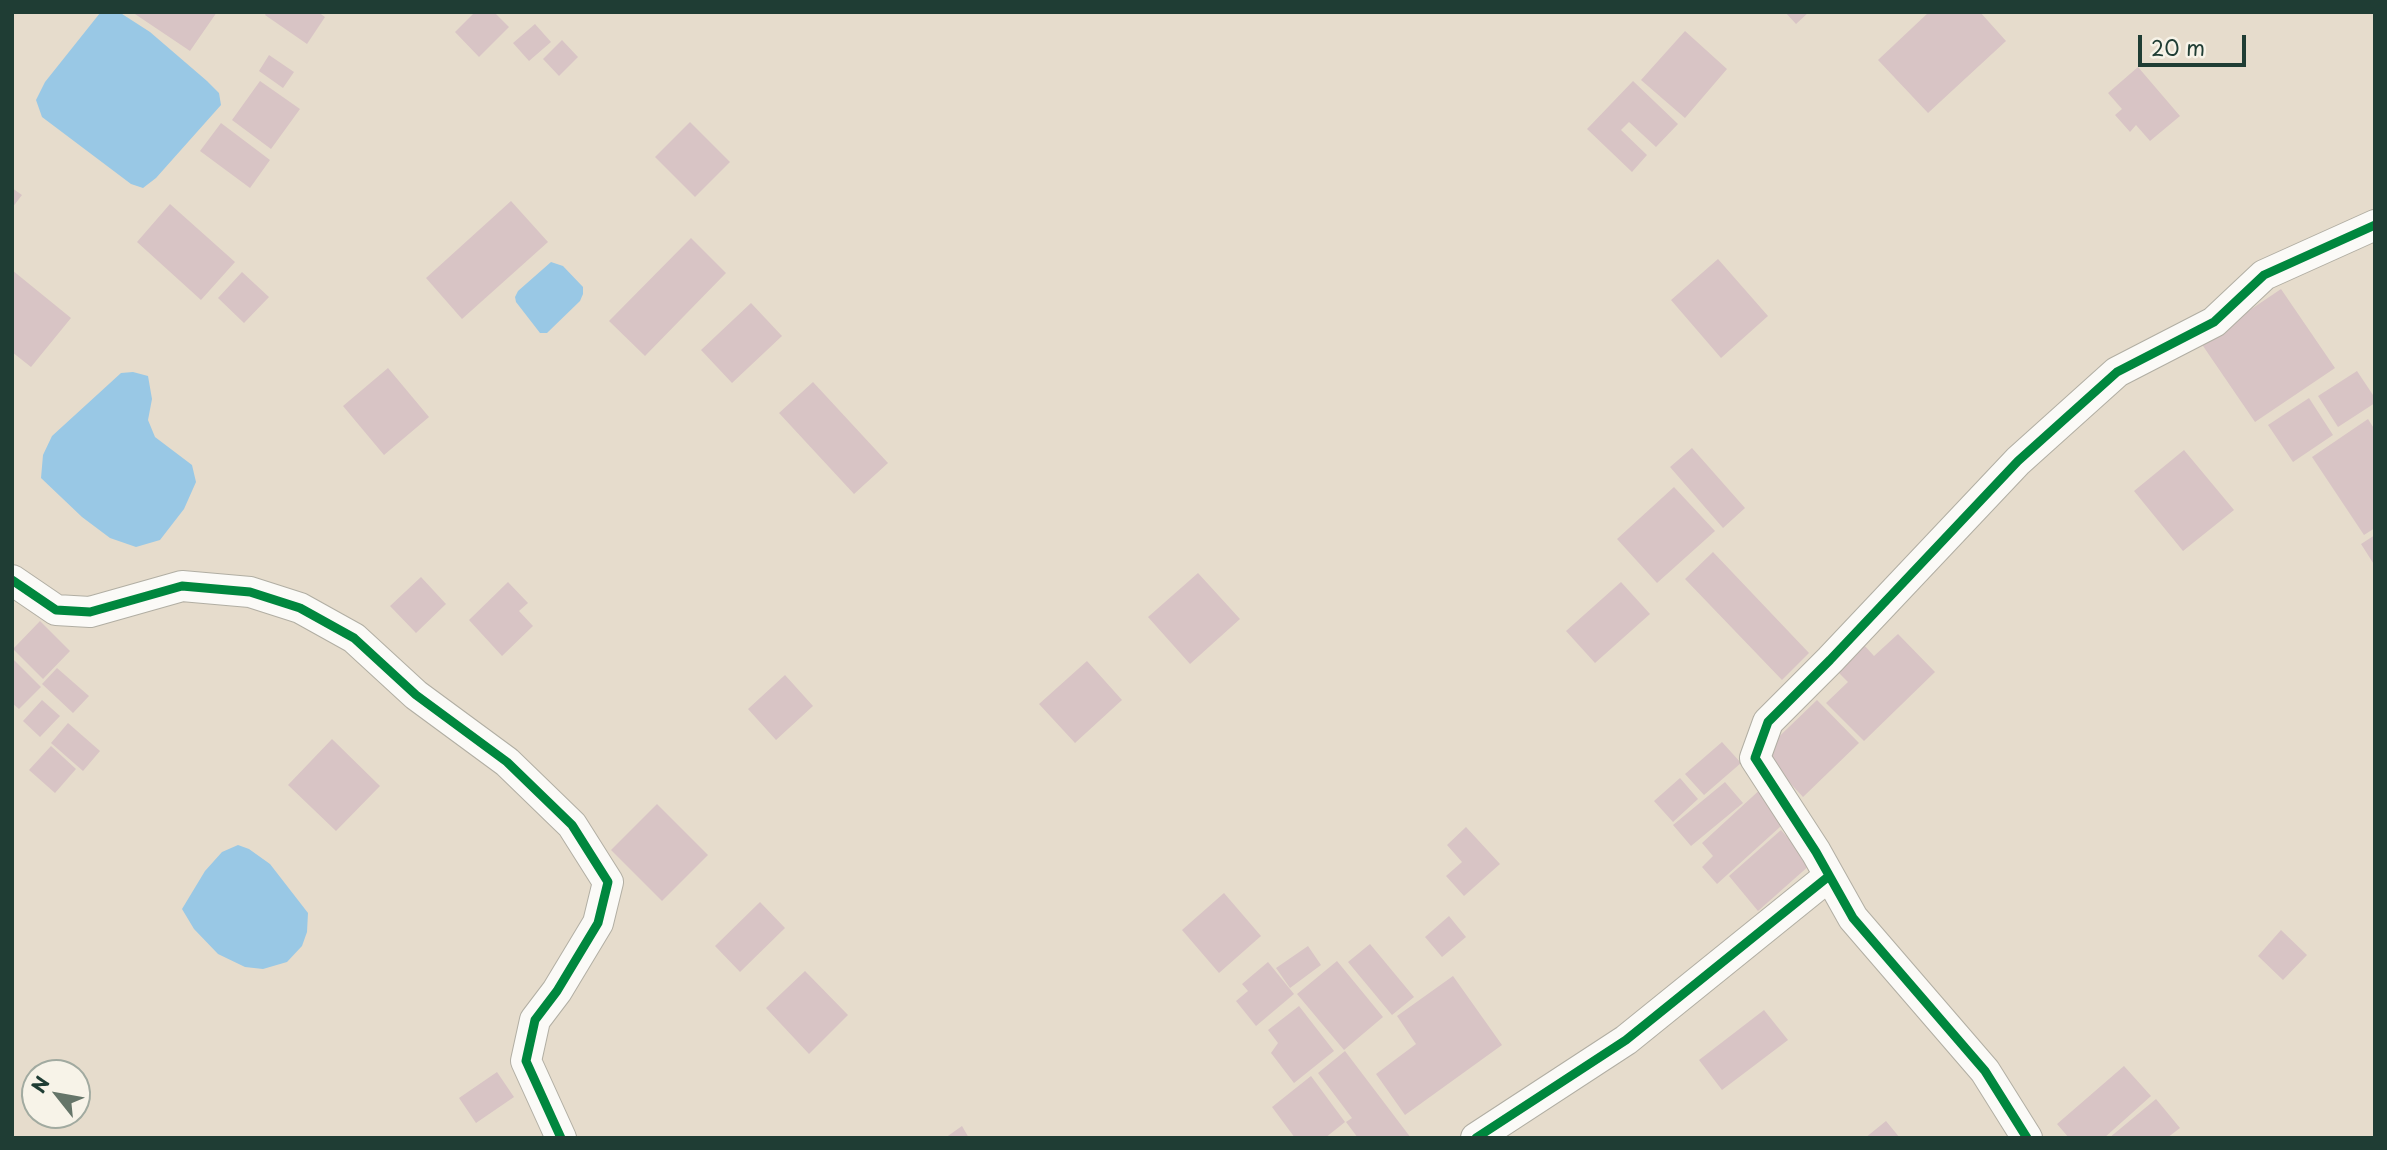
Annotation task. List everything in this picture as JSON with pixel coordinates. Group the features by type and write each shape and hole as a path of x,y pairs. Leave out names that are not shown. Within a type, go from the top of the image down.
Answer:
{"street":[{"path":"2027,1138 1985,1072 1853,918 1755,758 1768,722 2018,461 2117,372 2214,322 2264,275 2375,225"},
{"path":"12,580 56,610 90,612 182,586 250,592 300,608 354,638 416,695 507,762 572,825 608,881 598,923 535,1020 526,1061 561,1138"},
{"path":"1476,1138 1626,1040 1829,876"}],"water":[{"path":"119,12 150,32 207,81 219,93 221,105 156,178 143,188 131,184 42,117 36,100 45,82 100,13"},
{"path":"551,262 563,266 583,287 583,294 580,301 547,333 540,333 515,297 518,291"},
{"path":"133,372 148,376 152,399 148,420 155,437 192,465 196,482 184,509 160,540 136,547 110,538 82,517 41,478 43,455 52,436 121,373"},
{"path":"238,845 249,849 270,864 308,913 307,932 302,946 287,962 263,969 245,967 218,954 194,929 182,909 205,871 222,852"}],"building":[{"path":"132,12 217,12 190,51"},
{"path":"267,12 318,12 325,17 307,44 265,15"},
{"path":"475,12 494,12 509,27 479,57 455,32"},
{"path":"1785,12 1809,12 1796,24"},
{"path":"1929,12 1980,12 2006,41 1928,113 1878,60"},
{"path":"535,24 551,42 529,61 513,43"},
{"path":"1685,31 1727,69 1685,118 1641,80"},
{"path":"562,40 578,57 559,76 543,59"},
{"path":"269,55 294,72 283,88 259,71"},
{"path":"2138,67 2180,116 2150,141 2136,125 2130,132 2115,115 2122,109 2108,93"},
{"path":"260,81 300,109 271,149 232,120"},
{"path":"1633,81 1678,124 1656,147 1629,122 1621,130 1647,155 1632,172 1587,129"},
{"path":"690,122 730,162 695,197 655,157"},
{"path":"221,123 270,160 250,188 200,151"},
{"path":"12,188 22,195 12,208"},
{"path":"511,201 548,242 462,319 426,278"},
{"path":"170,204 235,262 201,300 137,242"},
{"path":"691,238 726,273 645,356 609,321"},
{"path":"1718,259 1768,316 1721,358 1671,300"},
{"path":"12,270 71,318 31,367 12,352"},
{"path":"242,272 269,297 244,323 218,298"},
{"path":"2281,289 2335,368 2255,422 2201,343"},
{"path":"751,303 782,336 732,383 701,350"},
{"path":"388,368 429,417 384,455 343,406"},
{"path":"2357,371 2375,398 2375,403 2338,427 2318,396"},
{"path":"813,382 888,463 854,494 779,413"},
{"path":"2309,398 2333,435 2293,462 2268,425"},
{"path":"2368,419 2375,430 2375,528 2364,535 2312,457"},
{"path":"1692,448 1745,508 1723,528 1670,467"},
{"path":"2184,450 2234,510 2183,551 2134,491"},
{"path":"1674,487 1715,531 1657,583 1617,539"},
{"path":"2375,535 2375,566 2361,544"},
{"path":"1713,552 1809,653 1782,680 1685,579"},
{"path":"1198,573 1240,619 1190,664 1148,617"},
{"path":"421,577 446,604 416,633 390,606"},
{"path":"508,582 528,603 519,611 533,626 502,656 469,620"},
{"path":"1621,582 1650,614 1595,663 1566,631"},
{"path":"40,621 70,651 43,679 13,649"},
{"path":"1898,634 1935,672 1864,741 1826,703 1848,682 1837,671 1864,645 1874,656"},
{"path":"12,658 41,687 19,709 12,703"},
{"path":"1087,661 1122,700 1075,743 1039,704"},
{"path":"57,668 89,696 73,713 42,684"},
{"path":"785,675 813,706 776,740 748,709"},
{"path":"42,700 60,716 40,737 23,721"},
{"path":"1817,700 1859,743 1803,797 1762,753"},
{"path":"68,723 100,751 83,771 51,743"},
{"path":"332,739 380,786 336,831 288,785"},
{"path":"1722,742 1741,763 1704,795 1685,774"},
{"path":"51,746 76,769 55,793 29,770"},
{"path":"1680,778 1698,799 1673,822 1654,801"},
{"path":"1725,782 1743,803 1691,846 1673,825"},
{"path":"1764,786 1791,817 1717,884 1702,867 1713,856 1702,843"},
{"path":"657,804 708,855 662,901 611,850"},
{"path":"1466,827 1500,864 1464,896 1446,876 1462,862 1447,845"},
{"path":"1781,830 1811,864 1758,911 1729,876"},
{"path":"1224,893 1261,936 1219,973 1182,930"},
{"path":"760,902 785,928 740,972 715,946"},
{"path":"1449,916 1466,937 1442,957 1425,937"},
{"path":"2281,930 2307,955 2283,980 2258,956"},
{"path":"1370,944 1414,997 1392,1015 1348,962"},
{"path":"1308,946 1321,965 1290,988 1276,968"},
{"path":"1337,961 1383,1017 1344,1050 1297,994"},
{"path":"1268,962 1294,994 1256,1026 1236,1001 1248,991 1242,984"},
{"path":"805,971 848,1015 809,1054 766,1008"},
{"path":"1453,976 1502,1045 1405,1115 1376,1074 1416,1044 1397,1016"},
{"path":"1299,1006 1334,1051 1294,1083 1271,1053 1278,1043 1268,1030"},
{"path":"1764,1010 1788,1040 1722,1090 1699,1060"},
{"path":"1345,1051 1411,1138 1358,1138 1346,1122 1352,1118 1318,1073"},
{"path":"2124,1066 2151,1096 2104,1138 2069,1138 2057,1124"},
{"path":"497,1072 514,1097 476,1123 459,1098"},
{"path":"1311,1076 1345,1122 1325,1138 1295,1138 1272,1107"},
{"path":"2156,1099 2180,1128 2167,1138 2109,1138"},
{"path":"1886,1121 1900,1138 1865,1138"},
{"path":"962,1126 969,1138 945,1138"}],"cycle path":[{"path":"2027,1138 1985,1071 1853,918 1816,852 1755,758 1768,722 2018,461 2117,372 2214,322 2264,275 2375,225"},
{"path":"12,580 56,610 90,612 182,586 250,592 300,608 354,638 416,695 507,762 572,825 608,882 598,923 557,991 535,1020 526,1061 561,1138"},
{"path":"1476,1138 1626,1040 1829,876"}]}
